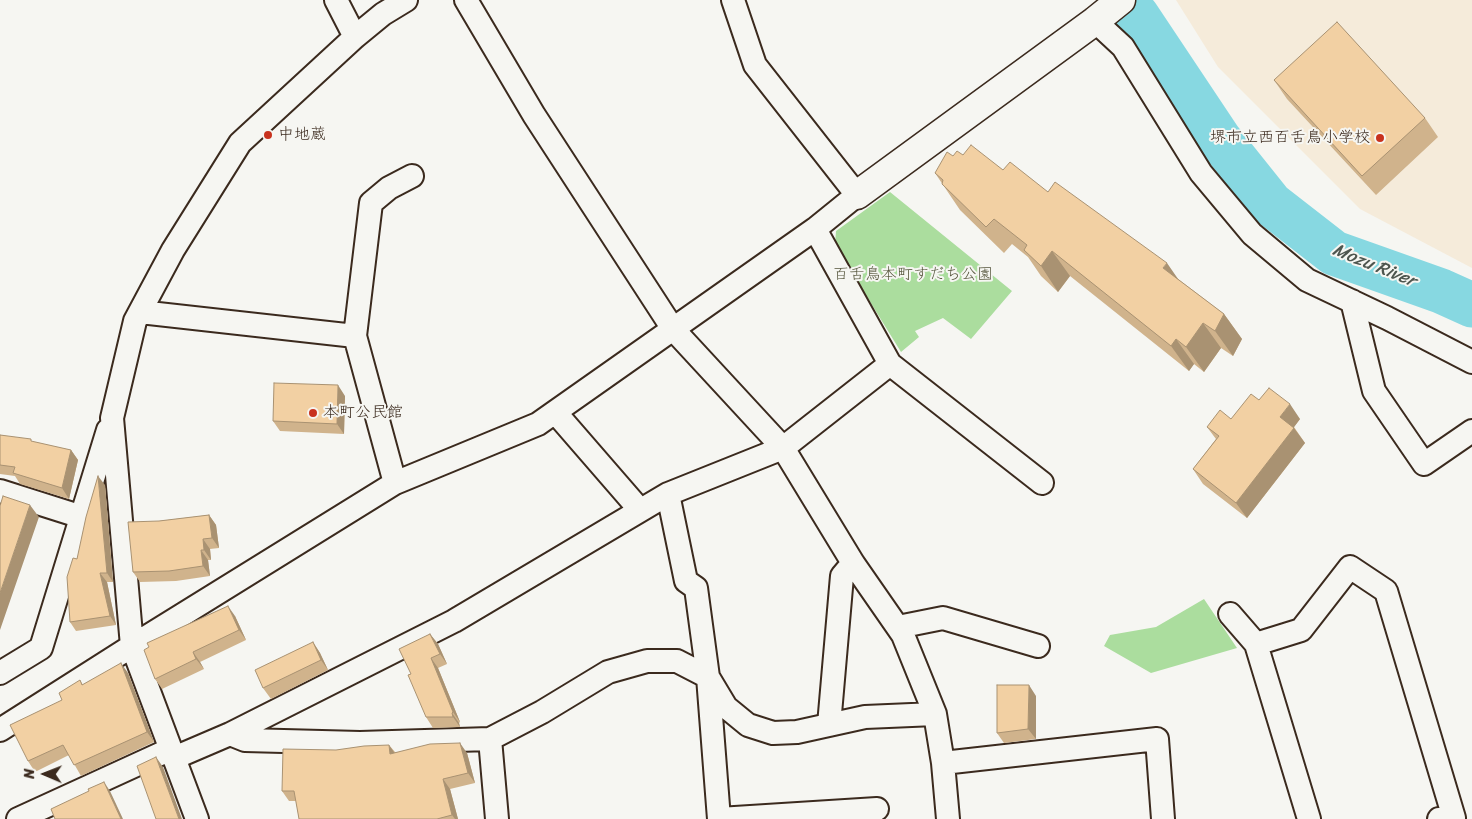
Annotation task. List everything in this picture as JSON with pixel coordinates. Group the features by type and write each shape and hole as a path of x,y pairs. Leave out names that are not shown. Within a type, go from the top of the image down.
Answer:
{"street":[{"path":"336,0 354,38"},
{"path":"0,673 41,648 112,418 135,322 173,250 240,143 354,38 383,14 406,0"},
{"path":"466,0 534,115 673,329 783,448 853,563 903,635 935,714 943,763 948,819"},
{"path":"734,0 755,65 857,195"},
{"path":"0,730 395,483 538,424 815,229 857,195 1108,10 1123,47 1201,173 1252,234 1307,280 1387,318 1472,362"},
{"path":"395,483 355,336 372,203 389,188 412,176"},
{"path":"815,229 890,364 1042,483"},
{"path":"1352,301 1374,391 1424,464 1472,431"},
{"path":"140,312 355,336"},
{"path":"18,819 44,814 172,754 230,734 454,621 668,494 783,448 890,364"},
{"path":"555,412 640,510"},
{"path":"112,418 132,646 197,819"},
{"path":"0,491 82,517"},
{"path":"668,494 686,581 696,588 708,677 719,819 877,808"},
{"path":"829,725 842,576 853,563"},
{"path":"1256,644 1301,630 1350,567 1386,591 1454,818 1439,819"},
{"path":"1230,614 1256,644 1309,819"},
{"path":"898,628 944,618 1038,646"},
{"path":"230,734 245,740 360,743 490,739 542,712 608,672 647,662 677,661 708,677 726,707 748,726 774,733 798,732 865,717 935,714"},
{"path":"490,739 497,819"},
{"path":"943,763 1157,739 1163,819"}],"shaded area":[{"name":"堺市立西百舌鳥小学校","path":"1176,0 1472,0 1472,268 1360,209 1218,67"}],"green space":[{"name":"百舌鳥本町すだち公園","path":"890,192 1012,291 971,339 943,318 915,331 919,337 901,352 835,245 836,231"},
{"path":"1204,599 1237,648 1151,673 1104,646 1110,635 1156,627"}],"building":[{"path":"1337,22 1425,118 1362,176 1274,80"},
{"path":"971,145 1003,170 1010,162 1048,192 1055,182 1167,263 1163,268 1224,314 1215,331 1203,323 1186,347 1176,339 1171,346 1052,251 1041,266 1024,250 1027,245 994,219 986,227 942,184 943,180 935,173 947,152 953,156 957,151 963,155"},
{"name":"本町公民館","path":"274,383 338,385 337,424 273,421"},
{"path":"1269,388 1290,404 1280,417 1294,428 1236,503 1193,469 1219,436 1207,427 1220,410 1231,419 1251,394 1259,400"},
{"path":"0,435 31,439 31,441 71,450 62,488 13,473 15,467 0,465"},
{"path":"98,476 107,573 100,573 110,616 70,622 67,577 73,558 77,559 86,517"},
{"path":"3,496 30,505 0,593 0,506"},
{"path":"209,515 212,538 203,539 204,550 201,550 203,566 169,571 133,572 128,522 159,521"},
{"path":"228,606 239,630 193,652 196,659 155,679 144,650 149,647 147,643"},
{"path":"430,634 440,654 431,658 453,712 453,717 426,717 408,675 411,674 399,649"},
{"path":"313,642 321,660 263,688 255,670"},
{"path":"121,663 147,732 74,765 63,745 28,761 10,725 62,700 59,693 80,680 82,685"},
{"path":"997,685 1029,685 1028,729 997,733"},
{"path":"460,743 468,773 443,779 452,815 437,819 299,819 294,791 282,791 283,749 336,750 389,745 390,754 430,744"},
{"path":"156,757 179,819 156,819 137,766"},
{"path":"104,782 121,819 55,819 51,809"}],"waterway":[{"name":"Mozu River","path":"1122,0 1137,16 1219,139 1271,204 1334,253 1441,291 1472,305"}],"place":[{"name":"中地蔵","path":"268,135"},
{"name":"堺市立西百舌鳥小学校","path":"1380,138"},
{"name":"本町公民館","path":"313,413"}]}
